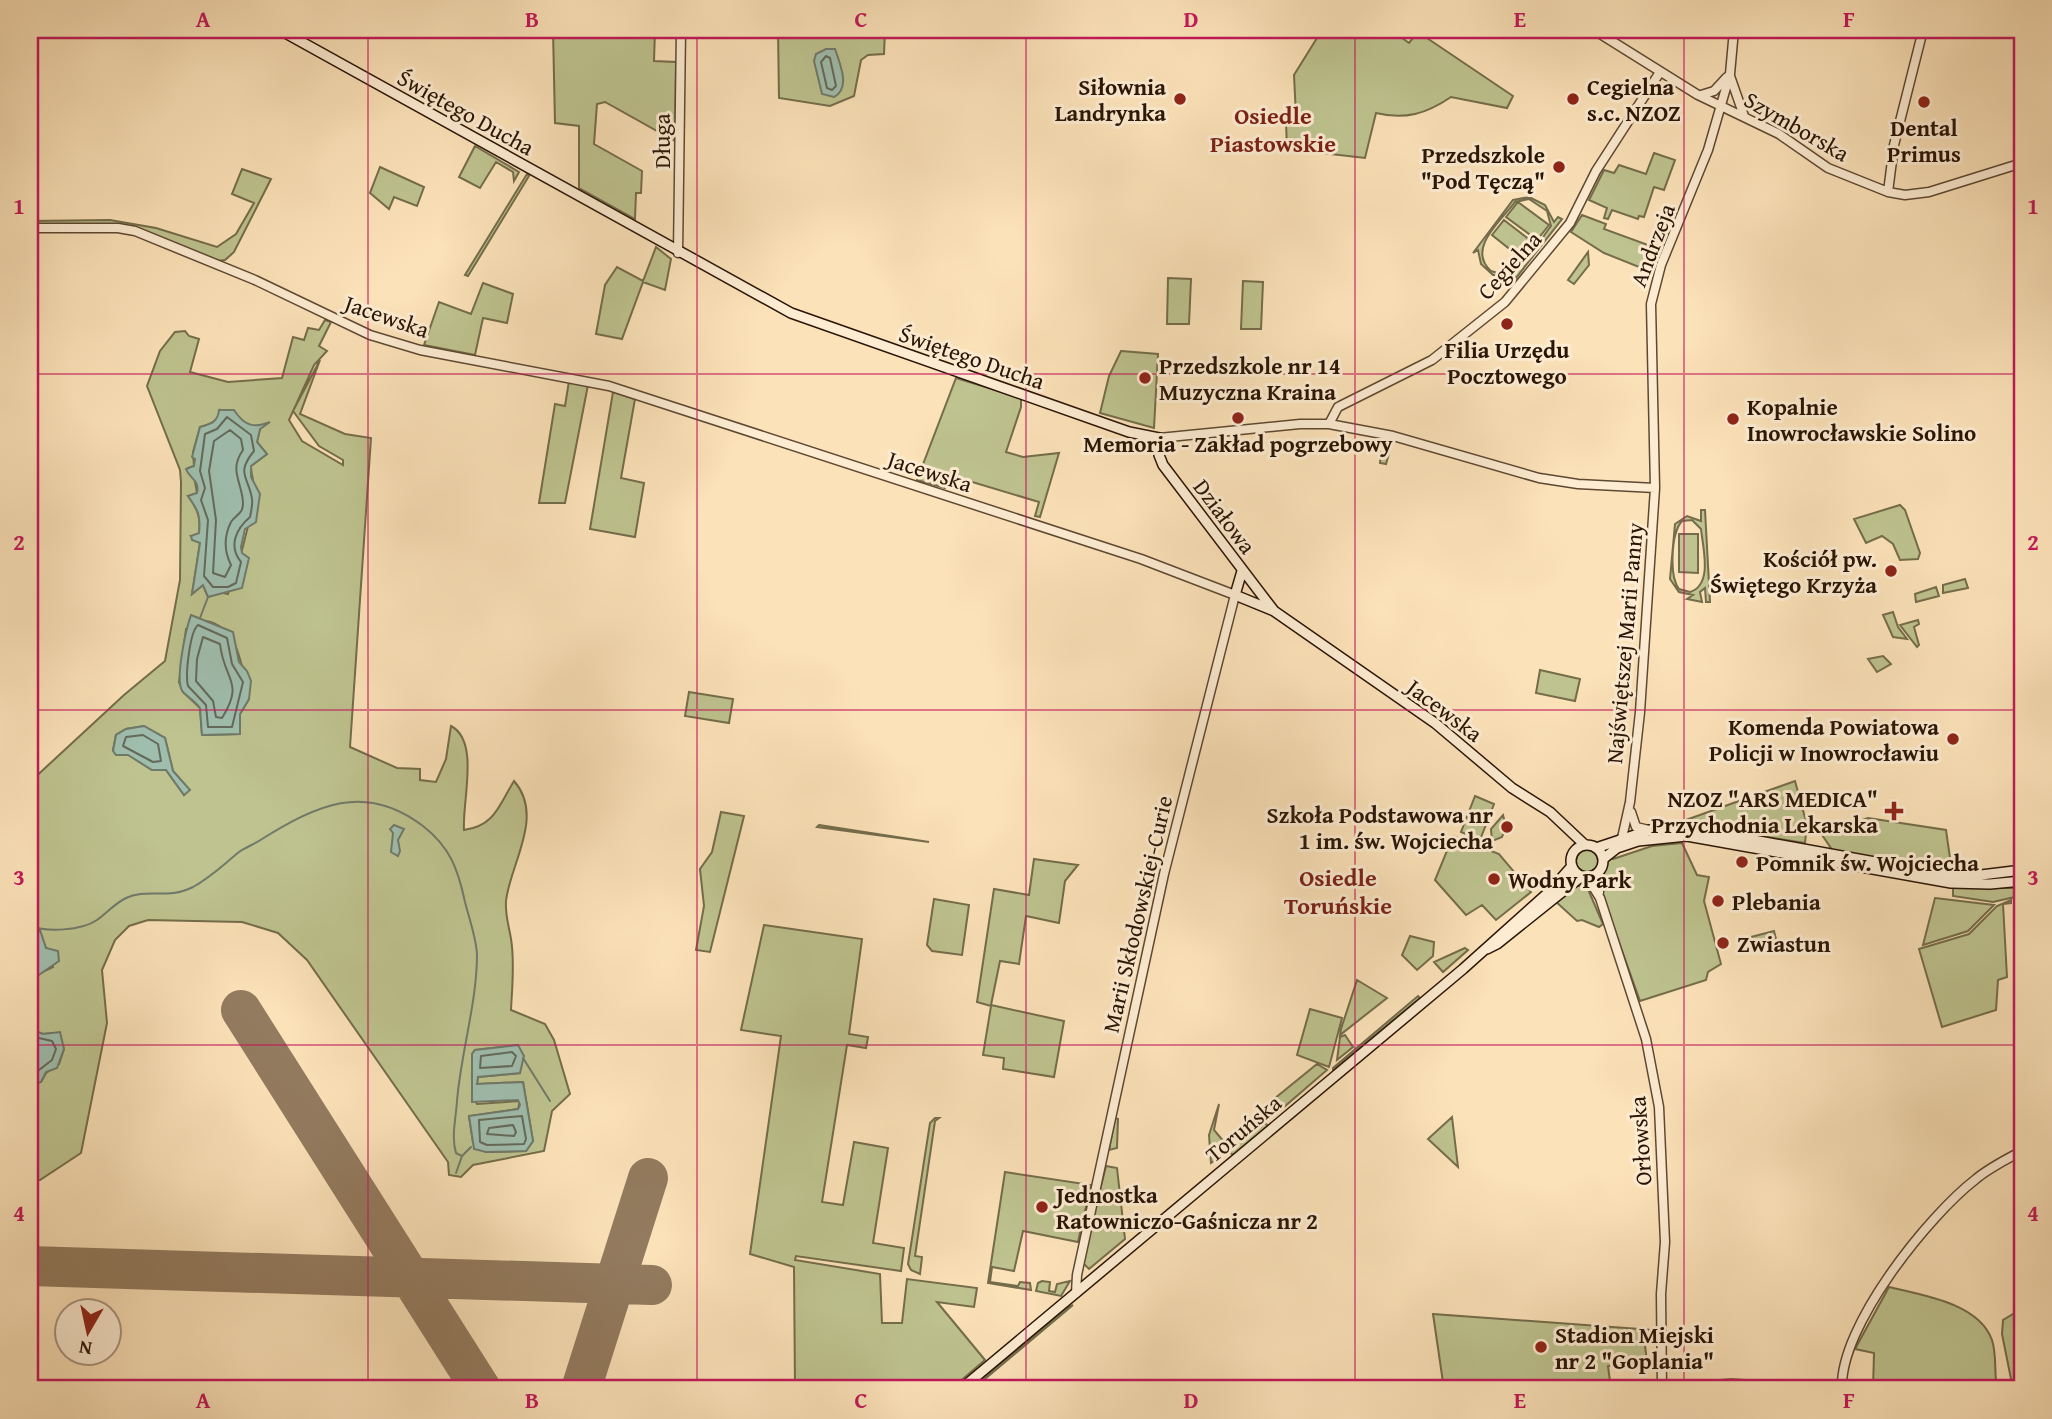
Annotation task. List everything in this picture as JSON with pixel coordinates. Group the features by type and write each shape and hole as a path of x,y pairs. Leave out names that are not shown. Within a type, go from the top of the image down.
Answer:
{"main road":[{"name":"Świętego Ducha","path":"280,30 763,300 804,319 1129,432 1159,438"},
{"name":"Działowa","path":"1159,438 1159,455 1163,465 1274,611"},
{"name":"Marii Skłodowskiej-Curie","path":"1235,595 1242,571"},
{"name":"Jacewska","path":"1235,595 1274,611 1435,723 1512,788 1550,812 1585,845"},
{"name":"Jacewska","path":"1567,830 1575,850"},
{"path":"2022,870 1953,875 1698,830 1650,830 1596,848 1585,845 1575,850 1572,866 1584,877 1597,874 1603,859 1617,848 1638,841 1687,836 1951,883 2022,881"},
{"path":"1596,848 1603,859"},
{"name":"Toruńska","path":"1485,950 1492,940 1550,891 1572,866"},
{"name":"Toruńska","path":"961,1389 1485,950 1497,944 1584,877"}],"street":[{"name":"Długa","path":"678,253 681,30"},
{"path":"1594,30 1698,95 1720,105"},
{"name":"Szymborska","path":"1734,30 1730,74 1720,105 1744,116 1828,168 1888,192"},
{"path":"1923,30 1894,145 1888,192 1905,195 1929,192 2022,163"},
{"name":"Cegielna","path":"1329,424 1338,407 1432,360 1506,302 1564,231 1596,171 1660,72"},
{"path":"1698,95 1714,90 1730,74"},
{"path":"1730,74 1732,90 1744,116"},
{"name":"Andrzeja","path":"1655,488 1651,304 1657,277 1692,195 1720,105"},
{"name":"Jacewska","path":"30,228 118,228 135,231 224,267 352,328 389,342 620,390 1141,558 1235,595"},
{"name":"Świętego Ducha","path":"1159,438 1300,424 1329,424 1393,436 1539,478 1578,484 1655,488"},
{"name":"Najświętszej Marii Panny","path":"1622,838 1630,802 1645,657 1655,488"},
{"name":"Marii Skłodowskiej-Curie","path":"1076,1293 1078,1268 1167,862 1235,595"},
{"path":"1630,802 1634,824 1650,830"},
{"name":"Orłowska","path":"1597,874 1600,898 1646,1039 1659,1107 1665,1242 1661,1294 1662,1389"},
{"name":"Orłowska","path":"1584,877 1600,898"},
{"path":"1842,1389 1844,1366 1861,1323 1908,1251 1956,1195 1978,1177 2022,1151"},
{"path":"1078,1268 1083,1275 1095,1278"}],"green space":[{"path":"553,30 655,30 654,61 676,62 675,141 605,102 597,104 594,144 642,171 641,193 636,193 635,219 579,188 579,126 555,123"},
{"path":"778,30 885,30 884,54 868,55 861,60 854,96 830,106 779,98"},
{"path":"1322,30 1337,36 1355,37 1362,30 1391,30 1409,43 1418,32 1513,96 1507,108 1451,97 1433,108 1415,114 1396,116 1376,113 1365,158 1287,149 1286,122 1296,116 1294,75"},
{"path":"475,146 519,172 514,181 513,172 496,162 480,188 459,177"},
{"path":"1654,153 1675,160 1664,190 1654,187 1644,217 1639,216 1638,219 1612,210 1608,219 1604,218 1607,208 1589,200 1604,170 1614,173 1619,165 1646,174"},
{"path":"380,167 424,187 417,206 394,197 389,209 370,193"},
{"path":"242,169 271,179 234,252 225,260 218,261 149,233 30,225 30,221 110,220 156,228 217,247 236,234 254,203 232,194"},
{"path":"527,174 529,176 468,276 465,275"},
{"path":"1529,197 1545,205 1554,222 1558,217 1562,219 1516,278 1512,275 1493,275 1481,264 1478,250 1473,253 1513,200","holes":["1529,199 1547,211 1551,226 1526,260 1510,271 1491,271 1484,262 1484,245 1488,235 1515,202"]},
{"path":"1518,202 1549,225 1537,240 1506,217"},
{"path":"1582,215 1606,224 1604,229 1659,249 1651,255 1655,258 1649,271 1604,253 1571,232"},
{"path":"1504,220 1535,244 1522,259 1492,235"},
{"path":"656,247 671,259 665,290 643,282 622,339 596,334 605,285 617,267 643,281"},
{"path":"1588,252 1589,265 1574,284 1568,280"},
{"path":"1168,278 1191,279 1189,324 1167,324"},
{"path":"1243,281 1263,282 1261,329 1241,329"},
{"path":"483,283 513,294 507,323 483,318 475,355 424,345 439,302 471,314"},
{"path":"325,320 331,322 319,346 327,351 314,365 294,410 320,360 300,414 345,434 371,438 350,747 397,768 420,769 420,780 436,782 446,759 451,726 460,734 465,744 467,758 464,830 474,828 489,819 514,781 523,795 526,825 506,901 513,957 511,1010 545,1024 554,1040 570,1094 552,1111 544,1151 473,1165 461,1177 449,1175 448,1162 307,960 278,933 242,922 148,920 129,926 115,940 102,970 107,1023 81,1153 40,1180 30,1180 30,1085 41,1082 46,1073 59,1064 64,1049 54,1033 43,1034 30,1030 30,978 53,967 39,930 30,943 30,782 165,661 180,580 180,470 147,386 160,351 175,332 185,331 189,336 199,339 190,372 228,382 282,378 293,337 304,340 308,328 319,330","holes":["220,410 256,428 267,423 260,429 257,442 267,454 251,466 254,490 252,506 244,544 228,594 219,592 208,597 203,585 192,594 200,543 191,536 199,534 200,523 188,496 197,493 194,476 188,468 194,466 193,452 200,427 218,417","293,411 319,446 343,460 343,465 302,441 289,420","206,621 217,625 233,641 238,651 249,699 240,714 240,734 202,735 200,708 183,692 179,682 186,629","144,726 165,738 173,771 189,790 184,795 166,770 152,770 129,755 113,750 116,735 126,729","518,1045 520,1073 478,1077 477,1084 523,1082 533,1141 526,1151 486,1152 473,1142 469,1116 518,1109 520,1101 477,1104 472,1080 472,1054 475,1050"]},
{"path":"1121,351 1158,354 1154,428 1100,413 1109,376"},
{"path":"956,378 1021,398 1021,407 1006,452 1023,457 1059,453 1040,517 1035,516 1039,502 949,475 945,488 917,480"},
{"path":"569,381 588,385 565,503 539,503 555,404 565,406"},
{"path":"613,392 635,399 621,478 644,483 635,537 590,529"},
{"path":"1369,440 1392,443 1386,464 1380,463 1381,452 1385,452 1386,447 1369,444"},
{"path":"1900,505 1905,510 1920,553 1918,559 1900,560 1893,544 1882,536 1866,543 1854,519"},
{"path":"1701,510 1705,510 1710,602 1706,602 1705,588 1700,592 1702,602 1687,599 1693,595 1679,592 1670,579 1675,524 1687,516 1701,521","holes":["1692,520 1701,529 1704,574 1702,582 1690,592 1679,589 1676,583 1673,565 1675,535 1682,521"]},
{"path":"1679,534 1698,534 1698,573 1679,572"},
{"path":"1965,579 1968,588 1943,593 1943,585"},
{"path":"1936,587 1939,596 1916,602 1915,594"},
{"path":"1893,612 1898,627 1907,639 1893,637 1883,615"},
{"path":"1918,620 1919,624 1914,627 1919,645 1917,647 1900,625"},
{"path":"1883,656 1891,664 1877,672 1868,659"},
{"path":"1540,670 1580,679 1575,701 1536,693"},
{"path":"689,692 733,699 729,723 685,716"},
{"path":"1795,781 1807,825 1805,843 1683,824 1683,821"},
{"path":"1475,796 1494,804 1480,840 1461,832"},
{"path":"721,812 744,816 710,952 696,950 704,906 700,869 712,852"},
{"path":"1503,815 1506,827 1502,837 1492,841 1491,829"},
{"path":"1868,818 1946,830 1952,872 1833,851 1820,832 1828,832"},
{"path":"819,825 929,842 817,827"},
{"path":"1453,836 1499,854 1531,892 1496,920 1482,905 1466,915 1435,880"},
{"path":"1682,843 1697,875 1709,877 1704,901 1721,964 1708,972 1706,980 1640,1001 1602,895 1601,875 1610,855 1613,859 1652,846"},
{"path":"1588,849 1599,856 1600,861 1593,872 1588,873 1577,866 1576,861 1583,850"},
{"path":"1034,859 1078,865 1065,881 1059,923 1026,916 1019,964 1000,961 991,1005 1064,1021 1054,1077 1003,1069 1004,1058 983,1055 991,1006 977,1002 994,889 1029,895"},
{"path":"1572,885 1587,887 1603,924 1599,927 1582,920 1577,921 1554,900"},
{"path":"1953,888 2013,888 2019,896 1993,902 1953,896"},
{"path":"1935,898 1994,905 1968,931 1923,945"},
{"path":"934,899 969,905 962,955 932,951 927,945"},
{"path":"2011,900 2011,903 2003,904 2007,977 1998,980 1996,1010 1942,1027 1919,949 1969,934 1997,906"},
{"path":"764,925 862,939 849,1034 868,1037 866,1048 847,1045 822,1202 843,1205 854,1142 888,1148 873,1243 904,1248 901,1271 796,1256 795,1260 880,1274 882,1323 902,1323 907,1279 977,1288 974,1307 937,1302 985,1360 951,1389 795,1389 794,1267 750,1254 781,1036 741,1030"},
{"path":"1774,931 1777,943 1754,950 1751,937"},
{"path":"1410,936 1434,942 1433,956 1417,970 1402,955"},
{"path":"1465,948 1468,950 1443,972 1434,962"},
{"path":"1357,980 1387,998 1340,1035 1341,1029"},
{"path":"1418,996 1420,998 1333,1070 1333,1068"},
{"path":"1310,1009 1342,1018 1329,1067 1297,1055"},
{"path":"1345,1035 1353,1047 1337,1060 1340,1037"},
{"path":"1317,1064 1327,1070 1277,1113 1269,1103"},
{"path":"1219,1104 1214,1130 1230,1149 1255,1127 1258,1129 1265,1123 1268,1126 1233,1155 1228,1151 1211,1163 1209,1135"},
{"path":"1452,1117 1458,1167 1428,1139"},
{"path":"939,1118 935,1121 915,1256 922,1257 920,1274 911,1270 908,1264 930,1123"},
{"path":"1115,1118 1118,1119 1117,1148 1109,1150"},
{"path":"1106,1166 1117,1168 1125,1239 1089,1269 1082,1262"},
{"path":"1005,1172 1091,1185 1078,1242 1023,1231 1014,1271 992,1267 990,1282 1018,1286 1020,1282 1030,1283 1031,1290 988,1283"},
{"path":"1070,1281 1061,1296 1036,1291 1038,1283 1050,1282 1049,1291 1055,1292 1057,1284"},
{"path":"1889,1287 1948,1303 1975,1317 1992,1340 1997,1389 1873,1389 1874,1353 1855,1349"},
{"path":"1073,1305 973,1389 970,1389 1065,1309"},
{"path":"2022,1311 2022,1389 2013,1389 2002,1334 2003,1320"},
{"name":"Stadion Miejski nr 2 \"Goplania\"","path":"1433,1314 1654,1330 1644,1338 1647,1361 1608,1366 1611,1389 1444,1389"},
{"path":"1731,1379 1833,1386 1836,1389 1693,1389 1709,1381"}],"water":[{"path":"826,49 835,49 843,75 842,88 834,97 822,94 814,61 816,54"},
{"path":"219,410 234,410 250,425 270,422 260,429 257,442 267,454 251,466 251,477 260,494 256,522 245,529 241,547 242,553 249,558 242,588 208,597 203,585 192,594 200,543 192,540 191,536 199,533 200,522 188,496 197,493 197,485 186,469 194,466 195,459 192,457 200,427 213,422"},
{"path":"191,615 233,632 239,662 251,681 249,699 240,714 240,734 202,735 200,708 183,692 180,678 182,655"},
{"path":"144,726 165,738 173,771 190,790 184,795 166,770 152,770 128,755 116,755 113,751 116,735 126,729"},
{"path":"394,825 404,829 398,840 398,856 391,852 393,833 390,829"},
{"path":"40,930 46,948 58,951 59,961 33,979 30,978 33,957 30,943"},
{"path":"31,1029 43,1034 60,1032 64,1049 57,1068 46,1072 41,1082 30,1085"},
{"path":"518,1045 524,1056 520,1073 478,1077 477,1084 523,1082 533,1141 526,1151 486,1152 474,1149 469,1116 518,1109 520,1105 518,1100 472,1102 472,1054 475,1050"}],"waterway":[{"path":"200,618 208,597"},
{"path":"30,926 54,930 82,926 97,920 118,903 134,895 184,891 206,879 242,850 321,809 341,803 360,802 381,804 401,812 432,834 452,860 475,941 477,954 474,991 454,1127 456,1153 462,1156"},
{"path":"523,1058 550,1101"},
{"path":"456,1173 462,1156 471,1147"}],"runway":[{"path":"241,1010 481,1389"},
{"path":"581,1389 648,1178"},
{"path":"30,1266 652,1285"}],"place":[{"name":"Siłownia Landrynka","path":"1180,99"},
{"name":"Cegielna s.c. NZOZ","path":"1573,99"},
{"name":"Dental Primus","path":"1924,102"},
{"name":"Przedszkole \"Pod Tęczą\"","path":"1559,167"},
{"name":"Filia Urzędu Pocztowego","path":"1507,324"},
{"name":"Przedszkole nr 14 Muzyczna Kraina","path":"1145,378"},
{"name":"Memoria - Zakład pogrzebowy","path":"1238,418"},
{"name":"Kopalnie Inowrocławskie Solino","path":"1733,419"},
{"name":"Kościół pw. Świętego Krzyża","path":"1891,571"},
{"name":"Komenda Powiatowa Policji w Inowrocławiu","path":"1953,739"},
{"name":"NZOZ \"ARS MEDICA\" Przychodnia Lekarska","path":"1894,811"},
{"name":"Szkoła Podstawowa nr 1 im. św. Wojciecha","path":"1507,827"},
{"name":"Pomnik św. Wojciecha","path":"1742,862"},
{"name":"Wodny Park","path":"1494,879"},
{"name":"Plebania","path":"1718,901"},
{"name":"Zwiastun","path":"1723,943"},
{"name":"Jednostka Ratowniczo-Gaśnicza nr 2","path":"1042,1207"},
{"name":"Stadion Miejski nr 2 \"Goplania\"","path":"1541,1347"}],"district":[{"name":"Osiedle Piastowskie","path":"1273,129"},
{"name":"Osiedle Toruńskie","path":"1338,891"}]}
